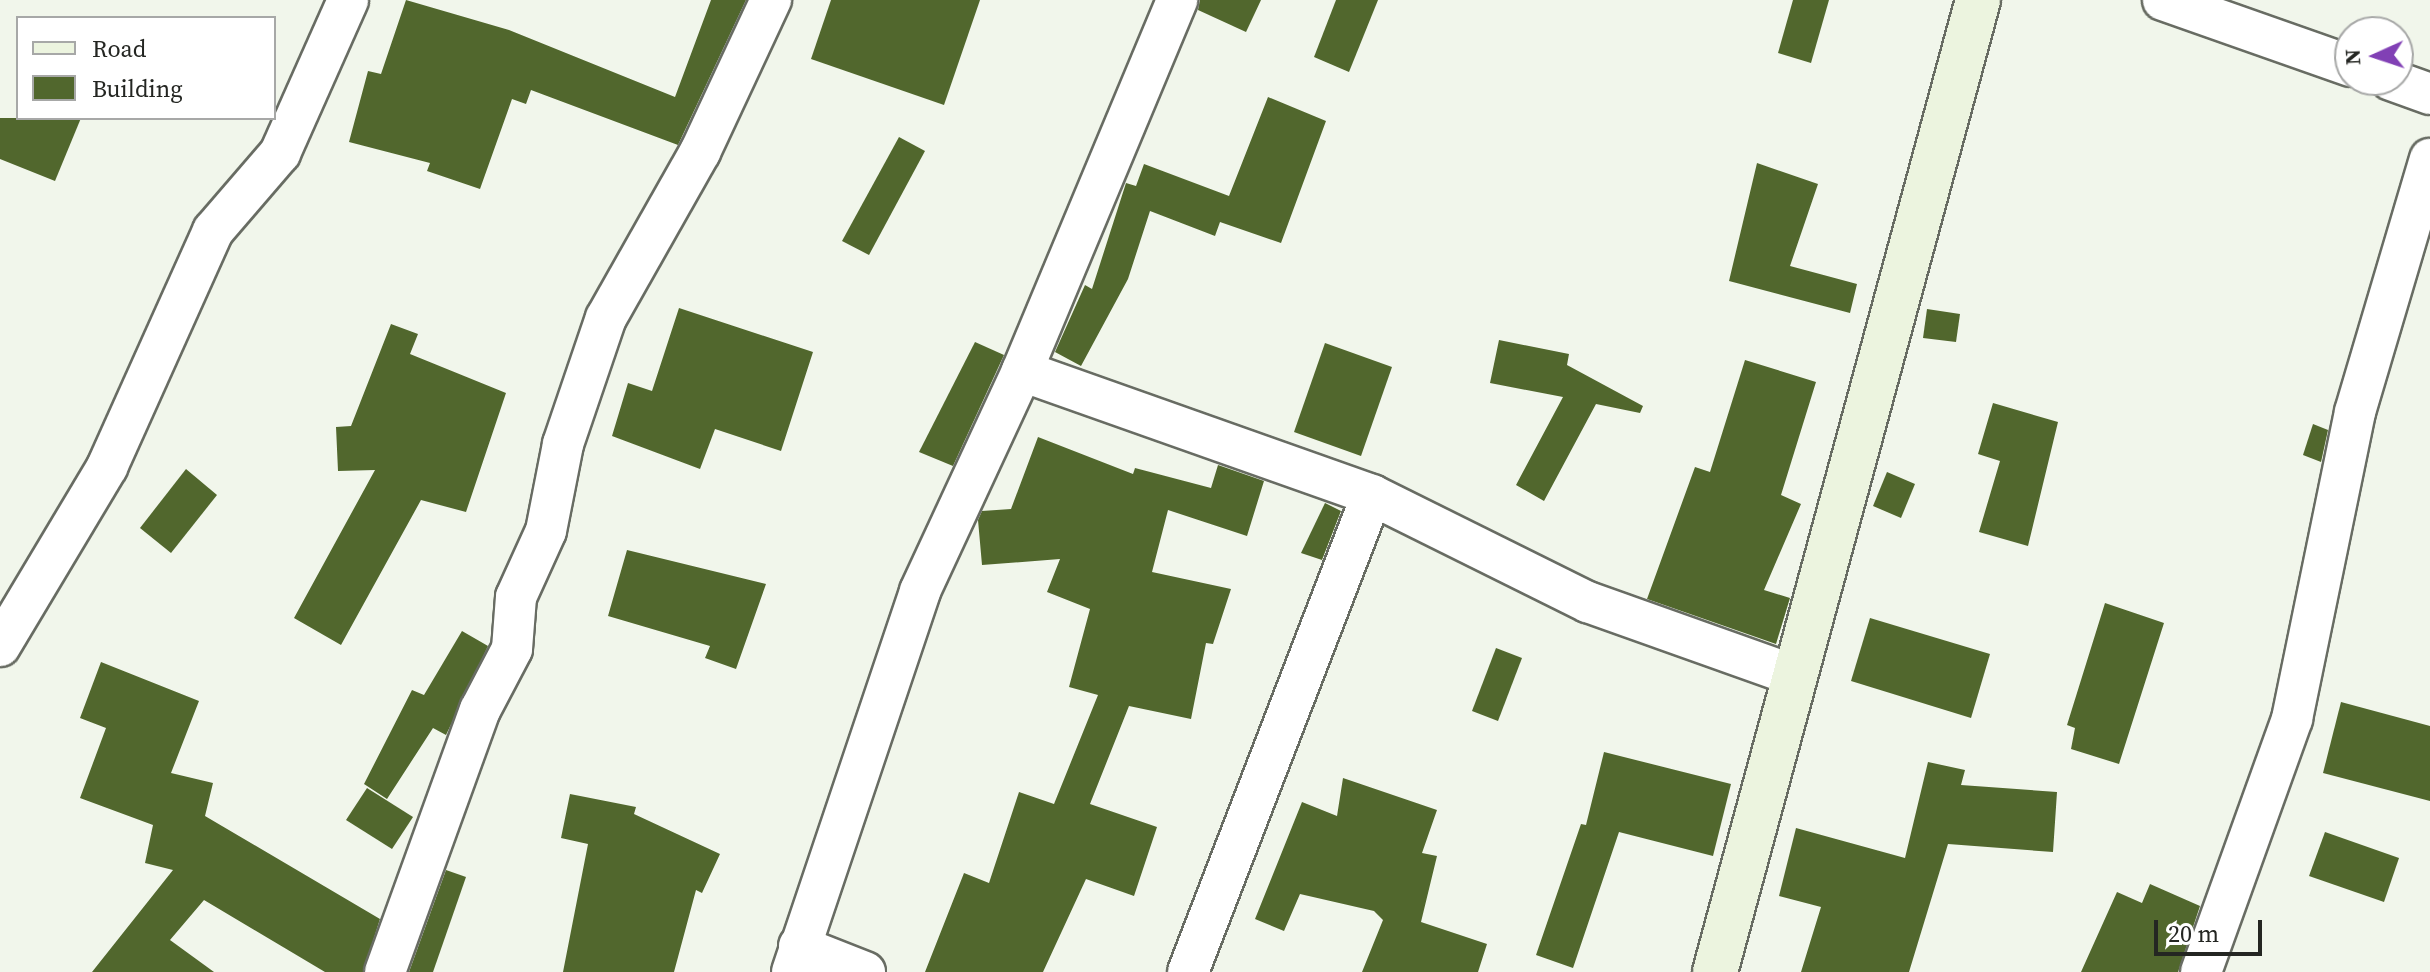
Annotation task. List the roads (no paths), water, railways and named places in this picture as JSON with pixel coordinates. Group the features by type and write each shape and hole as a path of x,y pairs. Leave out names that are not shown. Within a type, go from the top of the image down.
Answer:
{"street":[{"path":"0,646 107,467 213,231 280,153 348,0"},
{"path":"385,972 480,710 512,649 516,597 546,531 563,444 606,318 700,152 771,0"},
{"path":"865,972 795,959 920,591 1022,371 1177,0"},
{"path":"1715,972 1978,0"},
{"path":"2163,0 2334,60"},
{"path":"2201,972 2292,719 2355,412 2430,159"},
{"path":"1022,371 1372,495 1588,602 1793,675"},
{"path":"1188,972 1372,495"}]}
